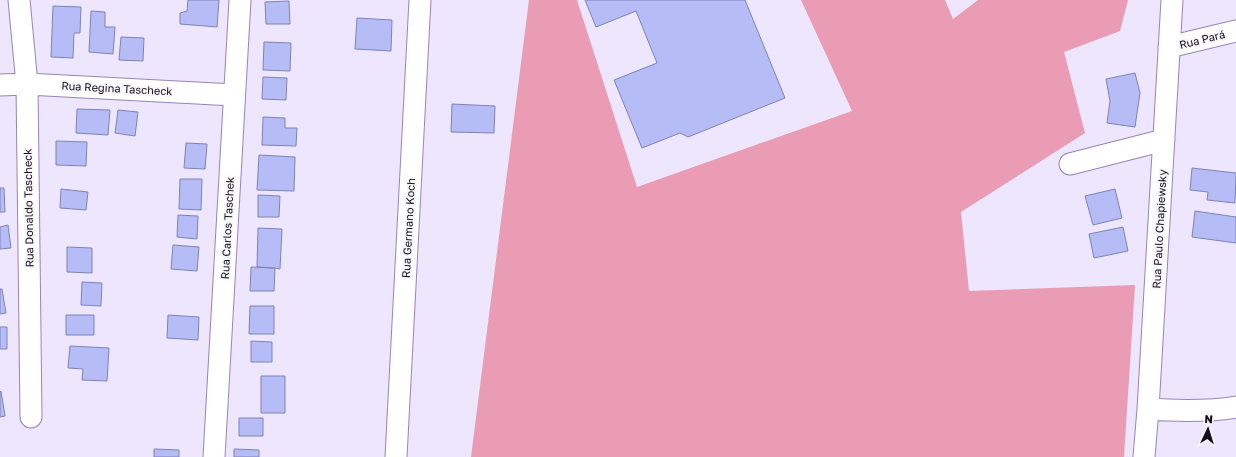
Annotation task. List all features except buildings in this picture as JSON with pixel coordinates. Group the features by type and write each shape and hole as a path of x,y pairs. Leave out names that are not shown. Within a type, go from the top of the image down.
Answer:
{"street":[{"name":"Rua Donaldo Tascheck","path":"19,0 27,84 31,417"},
{"name":"Rua Carlos Taschek","path":"214,457 240,0"},
{"name":"Rua Germano Koch","path":"396,457 420,0"},
{"name":"Rua Paulo Chapiewsky","path":"1144,457 1172,0"},
{"name":"Rua Pará","path":"1169,47 1236,31"},
{"name":"Rua Regina Tascheck","path":"0,85 27,84 234,95"},
{"path":"1070,164 1164,140"},
{"path":"1148,409 1192,412 1236,408"}],"shaded area":[{"path":"529,0 577,0 637,187 852,111 801,0 945,0 953,19 978,0 1128,0 1120,31 1064,52 1085,133 961,212 969,291 1135,285 1124,457 471,457"}]}
